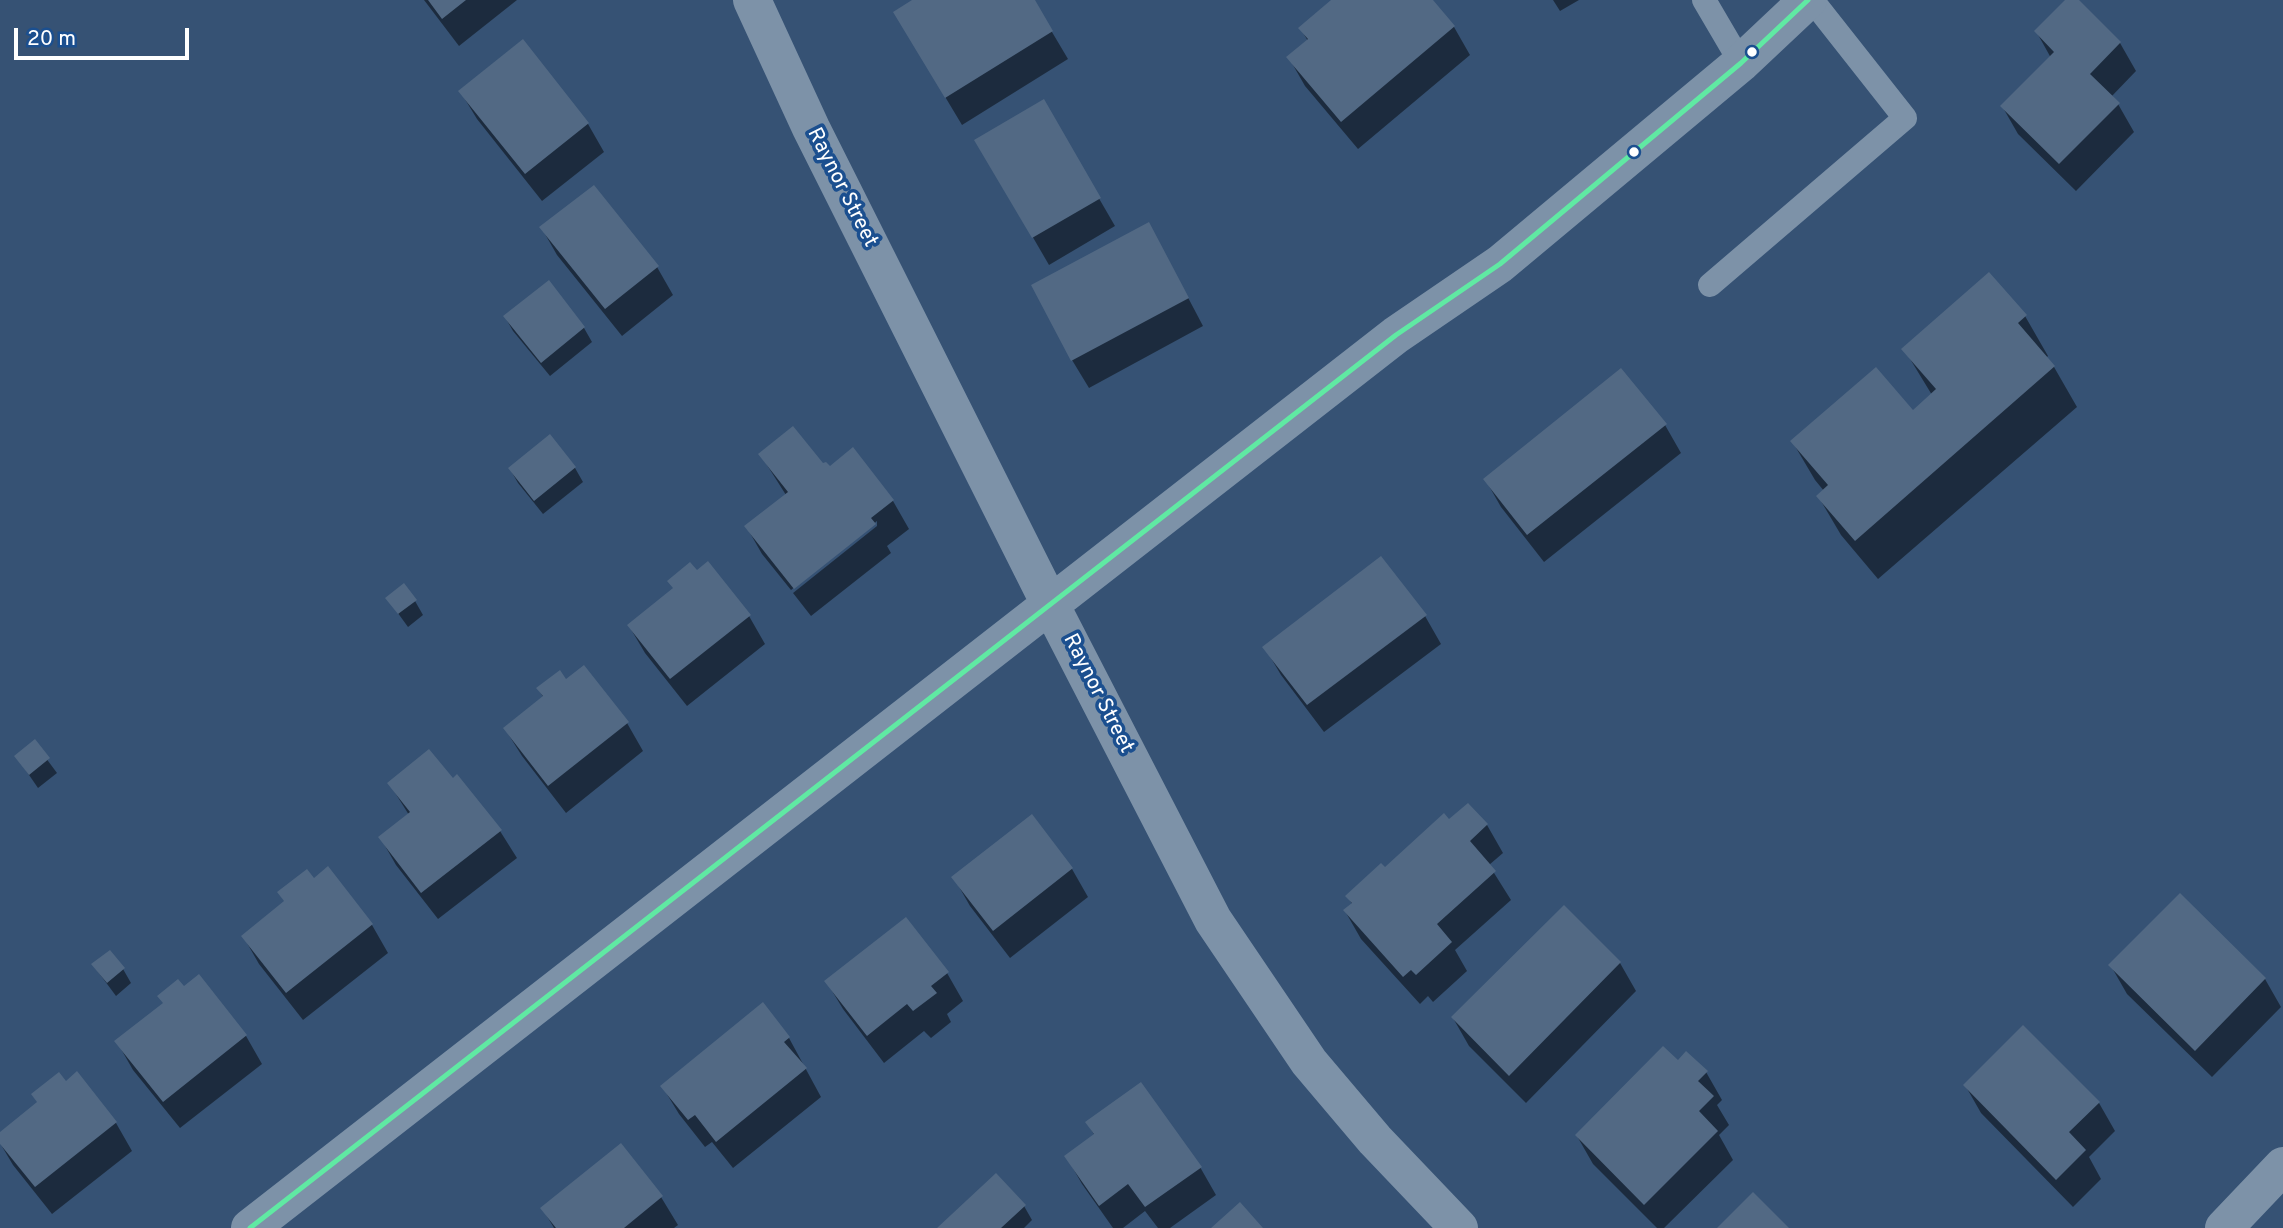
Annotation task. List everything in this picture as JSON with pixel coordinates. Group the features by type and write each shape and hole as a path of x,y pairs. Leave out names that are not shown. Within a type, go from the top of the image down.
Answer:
{"street":[{"name":"Raynor Street","path":"752,0 811,128 1213,920 1309,1062 1375,1140 1459,1228"},
{"path":"250,1228 1396,335 1500,264 1741,62 1810,0"},
{"path":"2224,1228 2283,1166"}],"lane":[{"path":"1704,0 1741,62"},
{"path":"1710,285 1905,118 1810,0"}],"building":[{"path":"428,0 466,0 442,19"},
{"path":"912,0 1035,0 1053,31 945,98 893,12"},
{"path":"1331,0 1433,0 1455,26 1341,122 1286,57 1308,39 1298,28"},
{"path":"2065,0 2079,0 2121,42 2090,74 2120,103 2059,164 2000,106 2054,52 2034,31"},
{"path":"523,39 589,123 525,174 458,91"},
{"path":"1044,99 1101,198 1032,238 974,140"},
{"path":"594,185 659,266 605,309 539,227"},
{"path":"1149,222 1189,298 1071,361 1031,285"},
{"path":"1989,272 2027,315 2018,323 2055,366 1855,541 1816,496 1828,485 1790,441 1876,367 1913,410 1936,389 1901,349"},
{"path":"549,280 585,327 541,363 503,316"},
{"path":"1621,368 1667,424 1527,535 1483,479"},
{"path":"793,426 823,463 826,462 830,466 853,447 894,500 871,518 876,524 794,589 744,526 788,492 758,454"},
{"path":"550,434 576,467 534,501 508,468"},
{"path":"1381,556 1427,615 1307,705 1262,647"},
{"path":"708,561 751,615 670,679 627,625 673,588 667,581 690,562 697,570"},
{"path":"404,583 417,600 398,614 385,598"},
{"path":"584,665 629,722 548,786 503,728 543,696 536,688 560,670 566,679"},
{"path":"35,739 50,758 29,775 14,756"},
{"path":"429,749 453,778 457,774 502,830 421,893 378,837 410,812 387,783"},
{"path":"1468,803 1488,824 1470,841 1496,871 1437,924 1452,942 1416,975 1411,970 1403,977 1343,910 1352,903 1345,896 1381,863 1385,867 1444,813 1449,819"},
{"path":"1032,814 1073,868 993,931 951,877"},
{"path":"328,866 373,924 286,993 241,936 284,901 277,892 307,869 314,878"},
{"path":"2180,893 2266,978 2195,1051 2108,965"},
{"path":"1564,905 1621,962 1509,1076 1451,1017"},
{"path":"906,917 949,972 931,986 937,993 913,1011 907,1004 867,1036 824,981"},
{"path":"110,950 125,968 107,983 91,964"},
{"path":"199,974 247,1035 163,1102 114,1041 163,1003 157,996 178,979 184,986"},
{"path":"763,1002 790,1037 784,1042 807,1068 716,1142 695,1115 688,1120 660,1086"},
{"path":"2023,1025 2100,1102 2069,1132 2086,1150 2056,1180 1963,1085"},
{"path":"1663,1046 1678,1060 1686,1051 1708,1071 1698,1081 1714,1096 1699,1111 1718,1131 1644,1205 1575,1135"},
{"path":"77,1071 117,1122 35,1187 0,1144 0,1132 37,1102 31,1094 59,1072 66,1081"},
{"path":"1141,1082 1202,1167 1145,1207 1128,1184 1099,1206 1064,1156 1094,1134 1085,1122"},
{"path":"621,1143 663,1196 624,1228 556,1228 540,1208"},
{"path":"996,1173 1026,1205 1001,1228 937,1228"},
{"path":"1753,1192 1789,1228 1717,1228"},
{"path":"1240,1202 1263,1228 1211,1228"}],"transit line":[{"path":"250,1228 1396,335 1500,264 1741,63 1808,0"}]}
